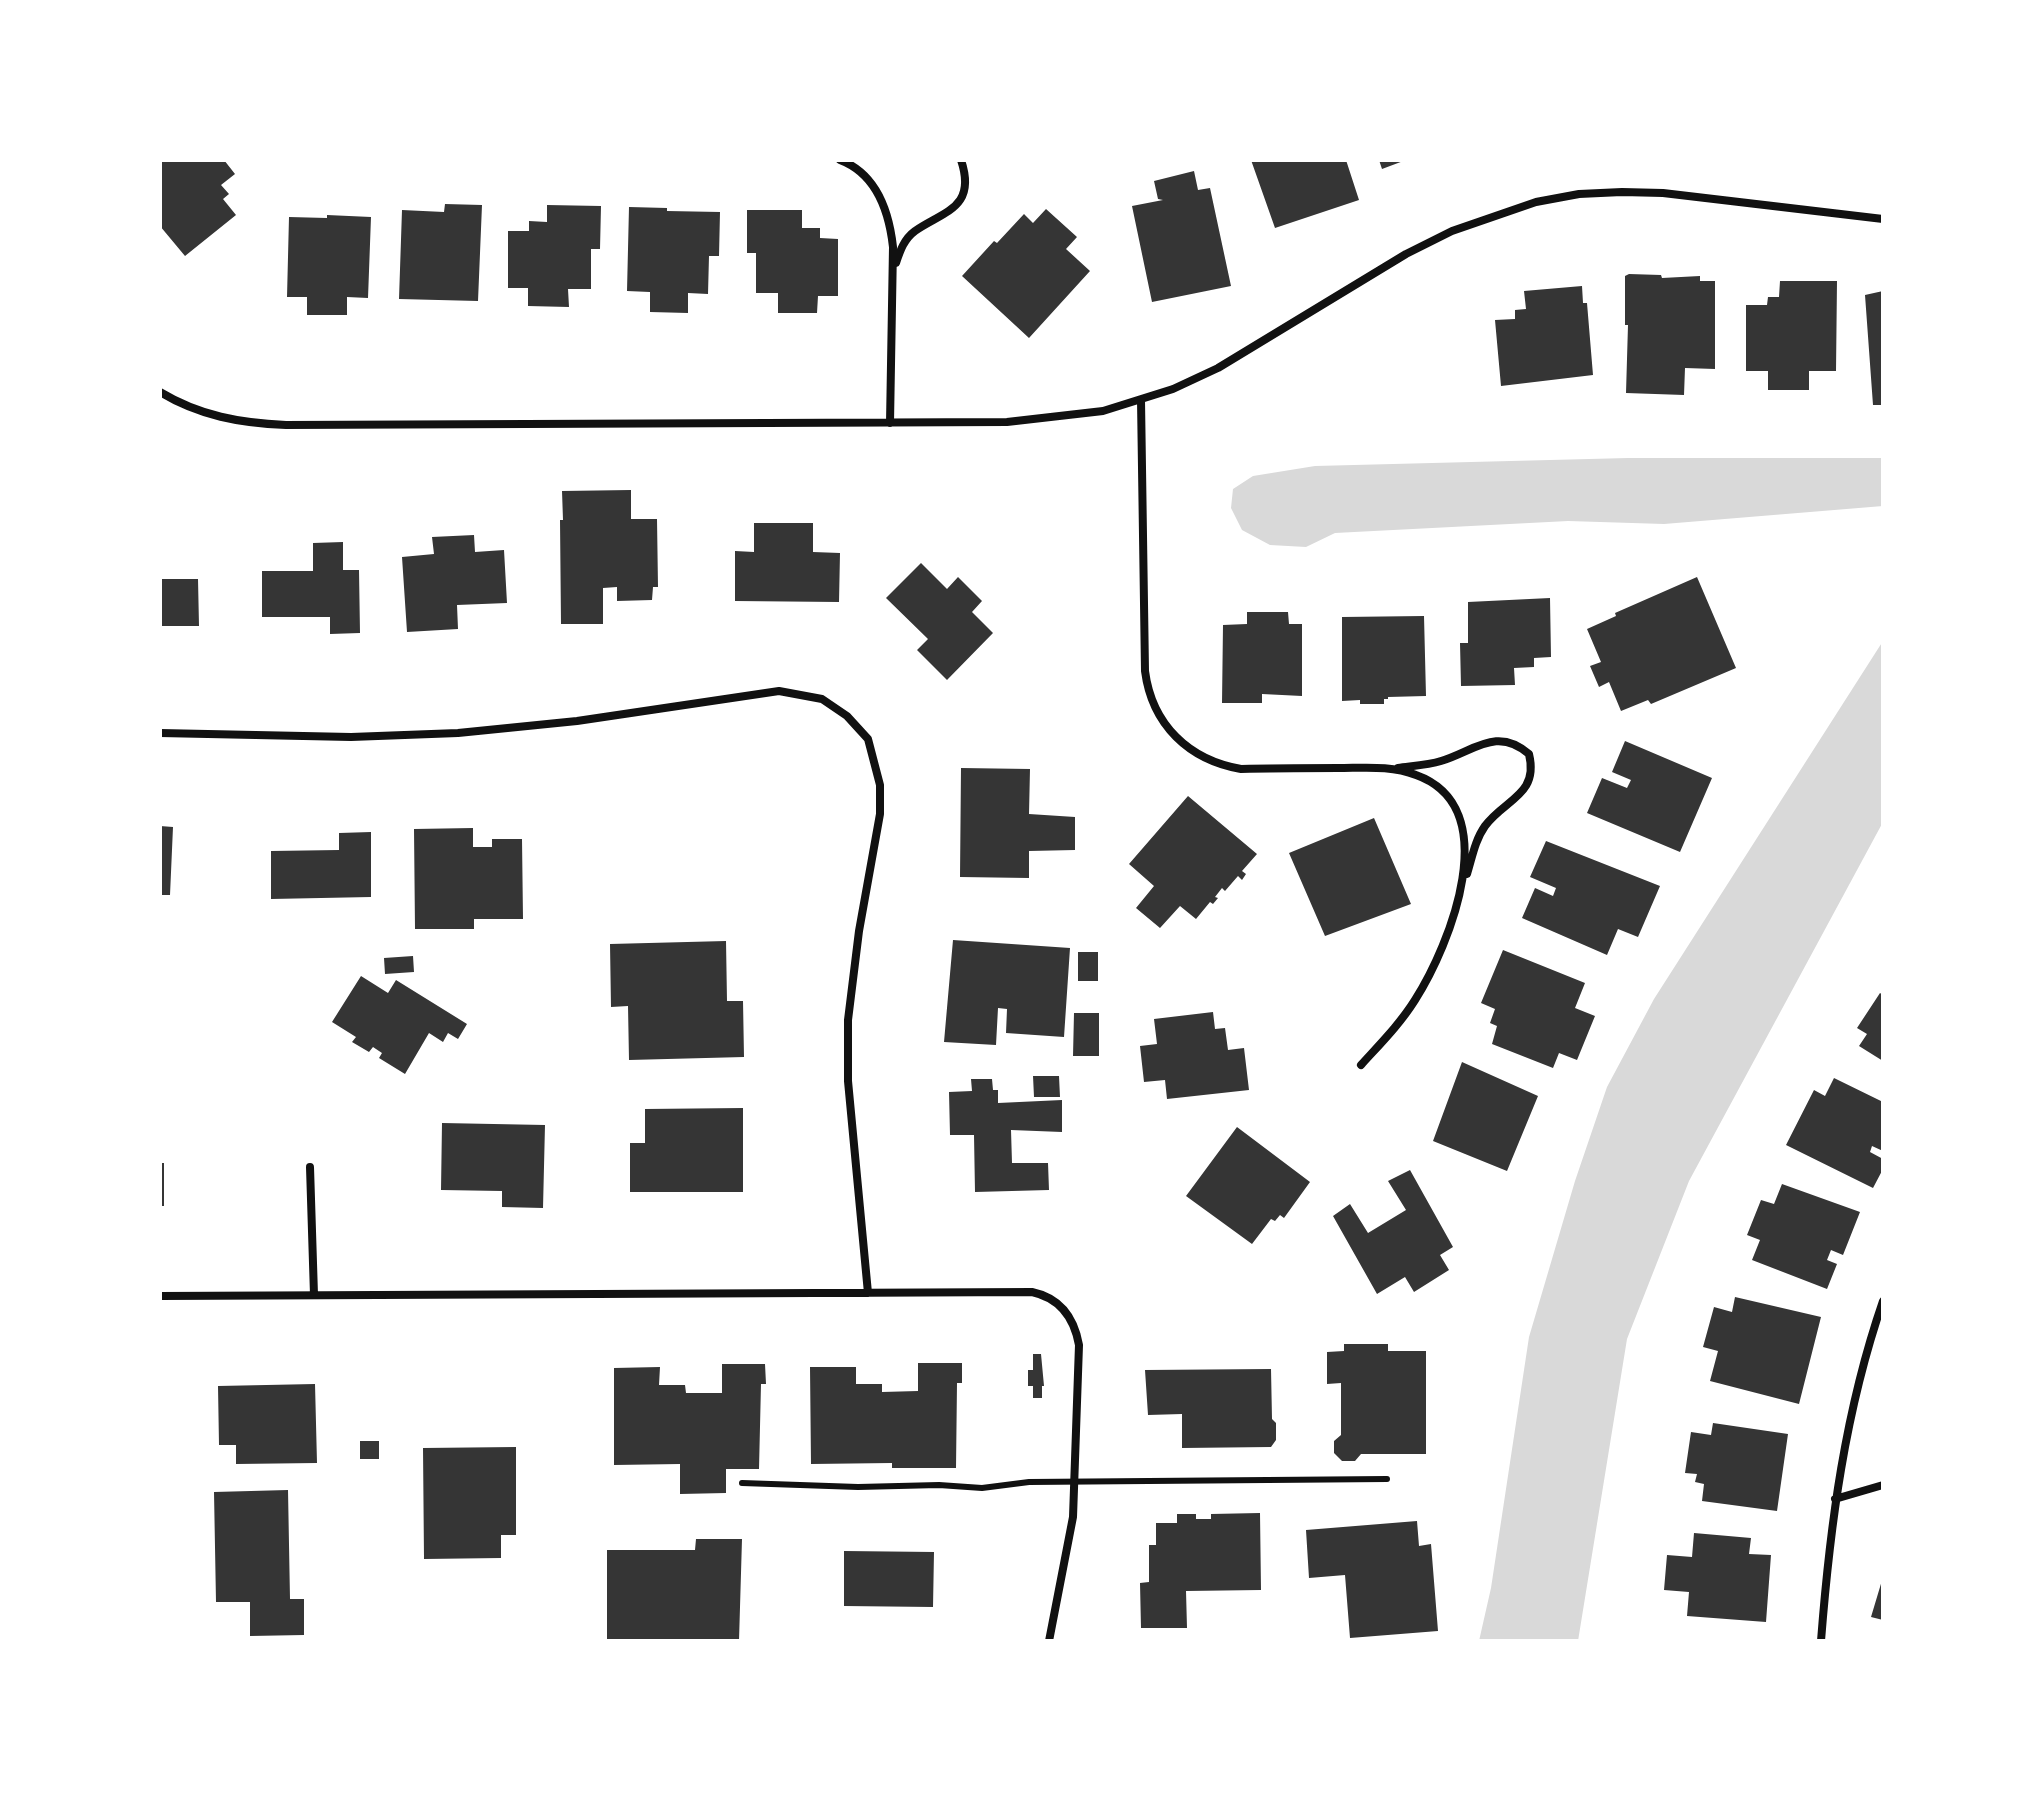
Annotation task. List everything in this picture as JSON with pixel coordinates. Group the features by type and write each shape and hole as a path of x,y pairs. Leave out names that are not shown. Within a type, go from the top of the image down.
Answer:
{"street":[{"path":"840,160 860,172 880,195 891,225 890,423"},
{"path":"893,271 903,243 915,231 948,214 957,205 965,183 961,160"},
{"path":"160,392 182,405 218,418 286,425 1007,422 1103,411 1173,389 1218,368 1406,254 1452,231 1536,202 1579,194 1663,193 1883,219"},
{"path":"1141,400 1145,671 1152,700 1166,724 1192,751 1217,765 1241,769 1393,768 1440,761 1489,741 1517,744 1529,754 1531,772 1528,785 1484,827 1450,928 1429,975 1395,1026 1361,1065"},
{"path":"160,733 351,737 458,733 577,721 779,691 822,699 847,716 868,739 880,785 880,814 859,931 848,1020 848,1081 868,1293"},
{"path":"1393,768 1419,775 1429,782 1446,795 1459,815 1465,850 1460,894"},
{"path":"310,1167 314,1295"},
{"path":"160,1296 1032,1292 1056,1301 1073,1323 1079,1345 1075,1482 1068,1544 1049,1641"},
{"path":"1821,1641 1835,1499 1858,1379 1883,1301"},
{"path":"1835,1499 1883,1485"}],"lane":[{"path":"742,1483 982,1488 1029,1482 1387,1479"}],"shaded area":[{"path":"1628,458 1883,458 1883,506 1664,524 1568,521 1335,533 1306,547 1270,545 1242,530 1231,508 1233,489 1253,476 1315,466"},
{"path":"1883,641 1883,822 1689,1181 1627,1339 1578,1641 1479,1641 1491,1588 1529,1337 1575,1181 1607,1087 1654,999"}],"building":[{"path":"160,160 224,160 235,174 221,185 229,194 223,199 236,215 185,256 160,226"},
{"path":"1251,160 1346,160 1359,200 1275,228"},
{"path":"1379,160 1406,160 1382,169"},
{"path":"1194,171 1198,190 1210,188 1231,286 1152,302 1132,206 1163,200 1158,199 1154,181"},
{"path":"445,204 482,205 478,301 399,299 402,210 444,212"},
{"path":"547,205 601,206 600,249 591,249 591,289 568,289 569,307 528,306 528,288 508,288 508,231 529,231 529,221 547,222"},
{"path":"629,207 720,212 719,256 709,256 708,294 688,293 688,313 650,312 650,292 627,291"},
{"path":"1046,209 1077,237 1066,249 1090,271 1029,338 962,276 1024,214 1033,223"},
{"path":"747,210 802,210 802,228 820,228 820,238 838,239 838,296 818,296 817,313 778,313 778,293 756,293 756,253 747,253"},
{"path":"327,215 371,217 368,298 347,297 347,315 307,315 307,297 287,297 289,217 327,218"},
{"path":"1661,275 1662,278 1700,276 1700,281 1715,281 1715,369 1685,368 1684,395 1626,393 1628,325 1625,325 1625,276"},
{"path":"1780,281 1837,281 1836,371 1809,371 1809,390 1768,390 1768,371 1746,371 1746,305 1767,305 1768,297 1779,297"},
{"path":"1582,286 1583,303 1587,303 1593,375 1501,386 1495,320 1515,319 1515,310 1526,309 1524,291"},
{"path":"1883,291 1883,405 1873,405 1865,295"},
{"path":"631,490 631,519 657,519 658,587 653,587 652,600 617,601 617,587 603,588 603,624 561,624 562,491"},
{"path":"754,523 813,523 813,552 840,553 839,602 735,601 735,551 754,552"},
{"path":"474,535 475,552 504,550 507,603 457,605 458,629 407,632 402,557 434,554 432,537"},
{"path":"343,542 343,570 359,570 360,633 330,634 330,617 262,617 262,571 313,571 313,543"},
{"path":"921,563 947,589 958,577 982,601 972,612 993,633 947,680 917,650 928,639 886,598"},
{"path":"1697,577 1736,668 1651,704 1648,700 1621,711 1609,682 1599,687 1590,666 1601,662 1587,629 1616,616 1615,613"},
{"path":"160,579 198,579 199,626 160,626"},
{"path":"1550,598 1551,657 1534,658 1534,667 1514,668 1515,685 1461,686 1460,643 1468,643 1468,602"},
{"path":"1247,612 1288,612 1289,624 1302,624 1302,696 1262,694 1262,703 1222,703 1223,625 1247,624"},
{"path":"1424,616 1426,696 1388,697 1384,699 1384,704 1342,701 1342,617"},
{"path":"1625,741 1712,778 1680,852 1587,813 1602,778 1627,788 1631,780 1612,772"},
{"path":"961,768 1030,769 1029,814 1075,817 1075,850 1029,851 1029,878 960,877"},
{"path":"1188,796 1257,854 1242,871 1246,874 1242,880 1238,876 1225,891 1222,888 1213,904 1210,902 1196,919 1180,906 1160,928 1136,908 1154,886 1129,864"},
{"path":"1374,818 1411,904 1325,936 1289,853"},
{"path":"160,826 173,827 170,895 160,895"},
{"path":"473,828 473,847 492,847 492,839 522,839 523,919 474,919 474,929 415,929 414,829"},
{"path":"371,832 371,897 271,899 271,851 339,850 339,833"},
{"path":"1546,841 1660,886 1638,937 1618,929 1607,955 1522,918 1535,888 1553,896 1556,888 1530,877"},
{"path":"953,940 1070,948 1064,1037 1006,1033 1007,1009 998,1008 996,1045 944,1042"},
{"path":"726,941 727,1001 743,1001 744,1057 629,1060 628,1006 611,1007 610,944"},
{"path":"1503,950 1585,983 1575,1008 1595,1016 1577,1060 1559,1053 1553,1068 1492,1044 1497,1026 1490,1023 1495,1009 1481,1003"},
{"path":"1078,952 1098,952 1098,981 1078,981"},
{"path":"413,956 414,972 385,974 384,958"},
{"path":"361,976 388,993 396,980 467,1024 458,1039 448,1033 443,1042 429,1033 405,1074 379,1058 382,1053 373,1047 369,1052 352,1042 356,1037 332,1022"},
{"path":"1880,993 1883,995 1883,1061 1859,1046 1867,1034 1857,1028"},
{"path":"1213,1012 1215,1029 1225,1028 1228,1050 1244,1048 1249,1090 1167,1099 1165,1080 1144,1082 1140,1046 1157,1044 1154,1019"},
{"path":"1074,1013 1099,1013 1099,1056 1073,1056"},
{"path":"1462,1062 1538,1096 1507,1171 1433,1141"},
{"path":"1033,1076 1059,1076 1060,1097 1034,1097"},
{"path":"1834,1078 1883,1102 1883,1151 1872,1146 1870,1152 1883,1159 1883,1169 1873,1188 1786,1145 1814,1090 1825,1096"},
{"path":"971,1079 992,1079 993,1090 998,1090 998,1103 1062,1100 1062,1132 1011,1130 1012,1163 1048,1163 1049,1190 975,1192 974,1135 950,1135 949,1092 972,1091"},
{"path":"743,1108 743,1192 630,1192 630,1143 645,1143 645,1109"},
{"path":"442,1123 545,1125 543,1208 502,1207 502,1191 441,1190"},
{"path":"1237,1127 1310,1182 1284,1218 1280,1215 1275,1221 1271,1219 1252,1244 1186,1196"},
{"path":"160,1163 164,1163 164,1206 160,1206"},
{"path":"1410,1170 1453,1247 1440,1255 1449,1270 1414,1292 1405,1277 1377,1294 1333,1216 1350,1204 1368,1233 1406,1210 1388,1181"},
{"path":"1782,1184 1860,1212 1843,1255 1831,1250 1827,1260 1837,1264 1827,1289 1752,1260 1760,1240 1747,1235 1761,1200 1774,1204"},
{"path":"1735,1297 1821,1317 1799,1404 1710,1381 1718,1351 1703,1347 1714,1307 1732,1312"},
{"path":"1344,1344 1388,1344 1388,1351 1426,1351 1426,1454 1361,1454 1355,1461 1342,1461 1334,1453 1334,1441 1341,1435 1341,1383 1327,1384 1327,1352 1344,1351"},
{"path":"1033,1354 1041,1354 1042,1398 1033,1398 1033,1386 1028,1386 1028,1370 1033,1370"},
{"path":"918,1363 962,1363 962,1383 957,1383 956,1468 892,1468 892,1463 811,1464 810,1367 856,1367 856,1384 882,1384 882,1392 918,1391"},
{"path":"722,1364 765,1364 766,1384 761,1384 759,1469 726,1469 726,1493 680,1494 680,1464 614,1465 614,1368 660,1367 659,1385 685,1385 686,1393 722,1393"},
{"path":"1271,1369 1272,1419 1276,1423 1276,1440 1271,1447 1182,1448 1182,1414 1148,1415 1145,1370"},
{"path":"315,1384 317,1463 236,1464 236,1445 219,1445 218,1386"},
{"path":"1713,1423 1788,1434 1777,1511 1702,1501 1704,1484 1695,1482 1697,1474 1685,1473 1691,1432 1711,1435"},
{"path":"360,1441 379,1441 379,1459 360,1459"},
{"path":"516,1447 516,1535 501,1535 501,1558 424,1559 423,1448"},
{"path":"288,1490 290,1599 304,1599 304,1635 250,1636 250,1602 216,1602 214,1492"},
{"path":"1260,1513 1261,1590 1186,1591 1187,1628 1141,1628 1140,1583 1149,1582 1149,1545 1156,1545 1156,1523 1177,1523 1177,1514 1196,1514 1196,1519 1211,1519 1211,1514"},
{"path":"1417,1521 1419,1546 1431,1544 1438,1631 1350,1638 1345,1575 1309,1578 1306,1530"},
{"path":"1694,1533 1751,1538 1749,1554 1771,1555 1766,1622 1687,1616 1689,1592 1664,1590 1667,1555 1692,1557"},
{"path":"696,1539 742,1539 739,1641 607,1641 607,1550 695,1550"},
{"path":"844,1551 934,1552 933,1607 844,1606"},
{"path":"1883,1577 1883,1620 1871,1617"}]}
